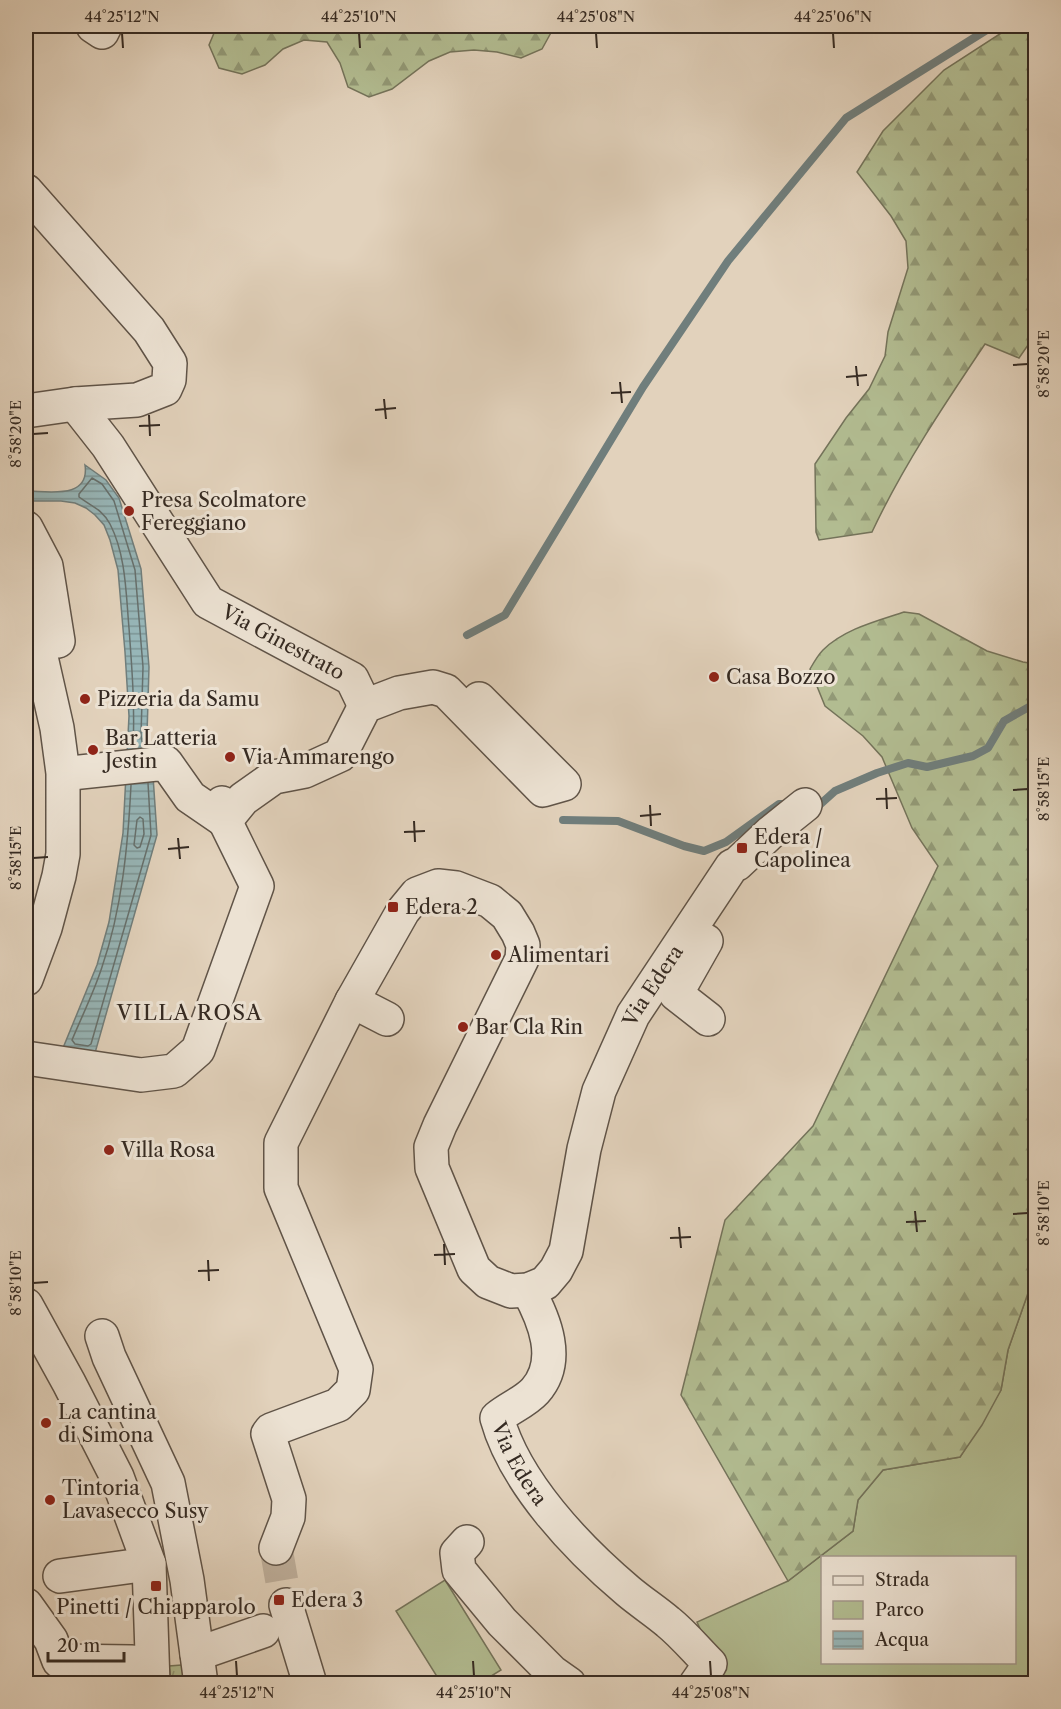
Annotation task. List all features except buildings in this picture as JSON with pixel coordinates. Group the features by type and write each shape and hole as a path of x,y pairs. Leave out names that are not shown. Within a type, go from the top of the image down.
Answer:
{"street":[{"path":"93,26 102,32 105,26"},
{"path":"26,191 149,330 170,363 169,380 165,389 137,400 75,404 26,411"},
{"name":"Via Ginestrato","path":"75,404 108,446 208,602 352,679 365,706"},
{"path":"26,528 46,566 62,669"},
{"path":"26,597 57,728 63,774 63,854 45,928 26,980"},
{"path":"223,812 274,777 305,771 340,755 365,706 399,693 433,687 446,691 543,790 564,784 479,699"},
{"path":"29,1058 141,1075 174,1071 198,1050 257,886 223,812 190,797 166,763 71,773"},
{"path":"737,864 805,805"},
{"name":"Via Edera","path":"696,1683 710,1664 669,1623 628,1591 575,1543 516,1465 497,1418 536,1390 545,1376 549,1356 547,1332 528,1290 545,1283 556,1270 566,1251 584,1149 599,1091 633,1015 732,866 737,864 742,868 743,876 676,994 708,1019"},
{"path":"276,1548 288,1517 289,1499 268,1434 271,1430 338,1405 353,1390 356,1370 281,1188 280,1143 352,1001 403,911 417,894 438,886 456,888 490,901 507,915 523,945 522,959 431,1147 432,1168 474,1269 488,1282 500,1287 511,1291 528,1290"},
{"path":"352,1001 387,1019"},
{"path":"26,1305 117,1477 149,1564 146,1669 59,1661 51,1640 26,1605"},
{"path":"102,1336 168,1484 187,1580 199,1669 279,1616 296,1618 321,1683"},
{"path":"467,1542 457,1553 459,1570 502,1623 555,1680"},
{"path":"60,1576 149,1564"},
{"path":"279,1616 310,1683"}],"green space":[{"path":"217,26 552,26 553,29 542,49 521,58 497,52 474,50 450,52 429,61 392,89 369,97 348,87 340,63 327,42 304,40 283,49 265,65 242,74 219,68 209,45"},
{"path":"1012,26 1035,26 1035,335 1019,358 985,344 939,413 884,507 872,532 819,540 816,532 815,464 869,389 885,356 888,332 908,268 906,241 891,216 857,172 883,131 944,70"},
{"path":"904,612 919,614 987,651 1035,664 1034,1276 1008,1350 1001,1390 982,1425 960,1457 883,1470 858,1500 853,1531 788,1581 681,1395 725,1220 813,1126 938,866 912,828 882,757 863,736 825,706 810,669 823,650 841,636 861,626"},
{"path":"1035,1248 1035,1683 725,1683 697,1622 788,1581 853,1531 858,1500 883,1470 960,1457 1001,1390 1008,1350 1034,1276"},
{"path":"445,1580 501,1670 480,1683 441,1683 396,1611"},
{"path":"195,1664 197,1683 171,1683 169,1666"}],"water":[{"path":"85,465 106,480 119,498 141,569 149,667 147,735 153,776 157,835 95,1053 63,1048 97,965 109,922 123,833 129,716 118,570 104,525 86,508 75,503 61,501 26,501 26,491 56,492 74,489 81,484 85,476"}],"waterway":[{"path":"467,635 505,615 643,387 728,261 846,118 993,26"},
{"path":"815,809 835,791 877,773 908,763 927,767 973,756 988,748 1004,721 1036,703"},
{"path":"563,820 618,821 684,846 704,851 726,842 779,804 788,804"}],"tunnel":[{"path":"276,1548 286,1605"}],"place":[{"name":"Presa Scolmatore Fereggiano","path":"129,511"},
{"name":"Casa Bozzo","path":"714,677"},
{"name":"Pizzeria da Samu","path":"85,699"},
{"name":"Bar Latteria Jestin","path":"93,750"},
{"name":"Via Ammarengo","path":"230,757"},
{"name":"Edera / Capolinea","path":"742,848"},
{"name":"Edera 2","path":"393,907"},
{"name":"Alimentari","path":"496,955"},
{"name":"Bar Cla Rin","path":"463,1027"},
{"name":"Villa Rosa","path":"109,1150"},
{"name":"La cantina di Simona","path":"46,1423"},
{"name":"Tintoria Lavasecco Susy","path":"50,1500"},
{"name":"Pinetti / Chiapparolo","path":"156,1586"},
{"name":"Edera 3","path":"279,1600"}],"district":[{"name":"VILLA ROSA","path":"190,1012"}]}
